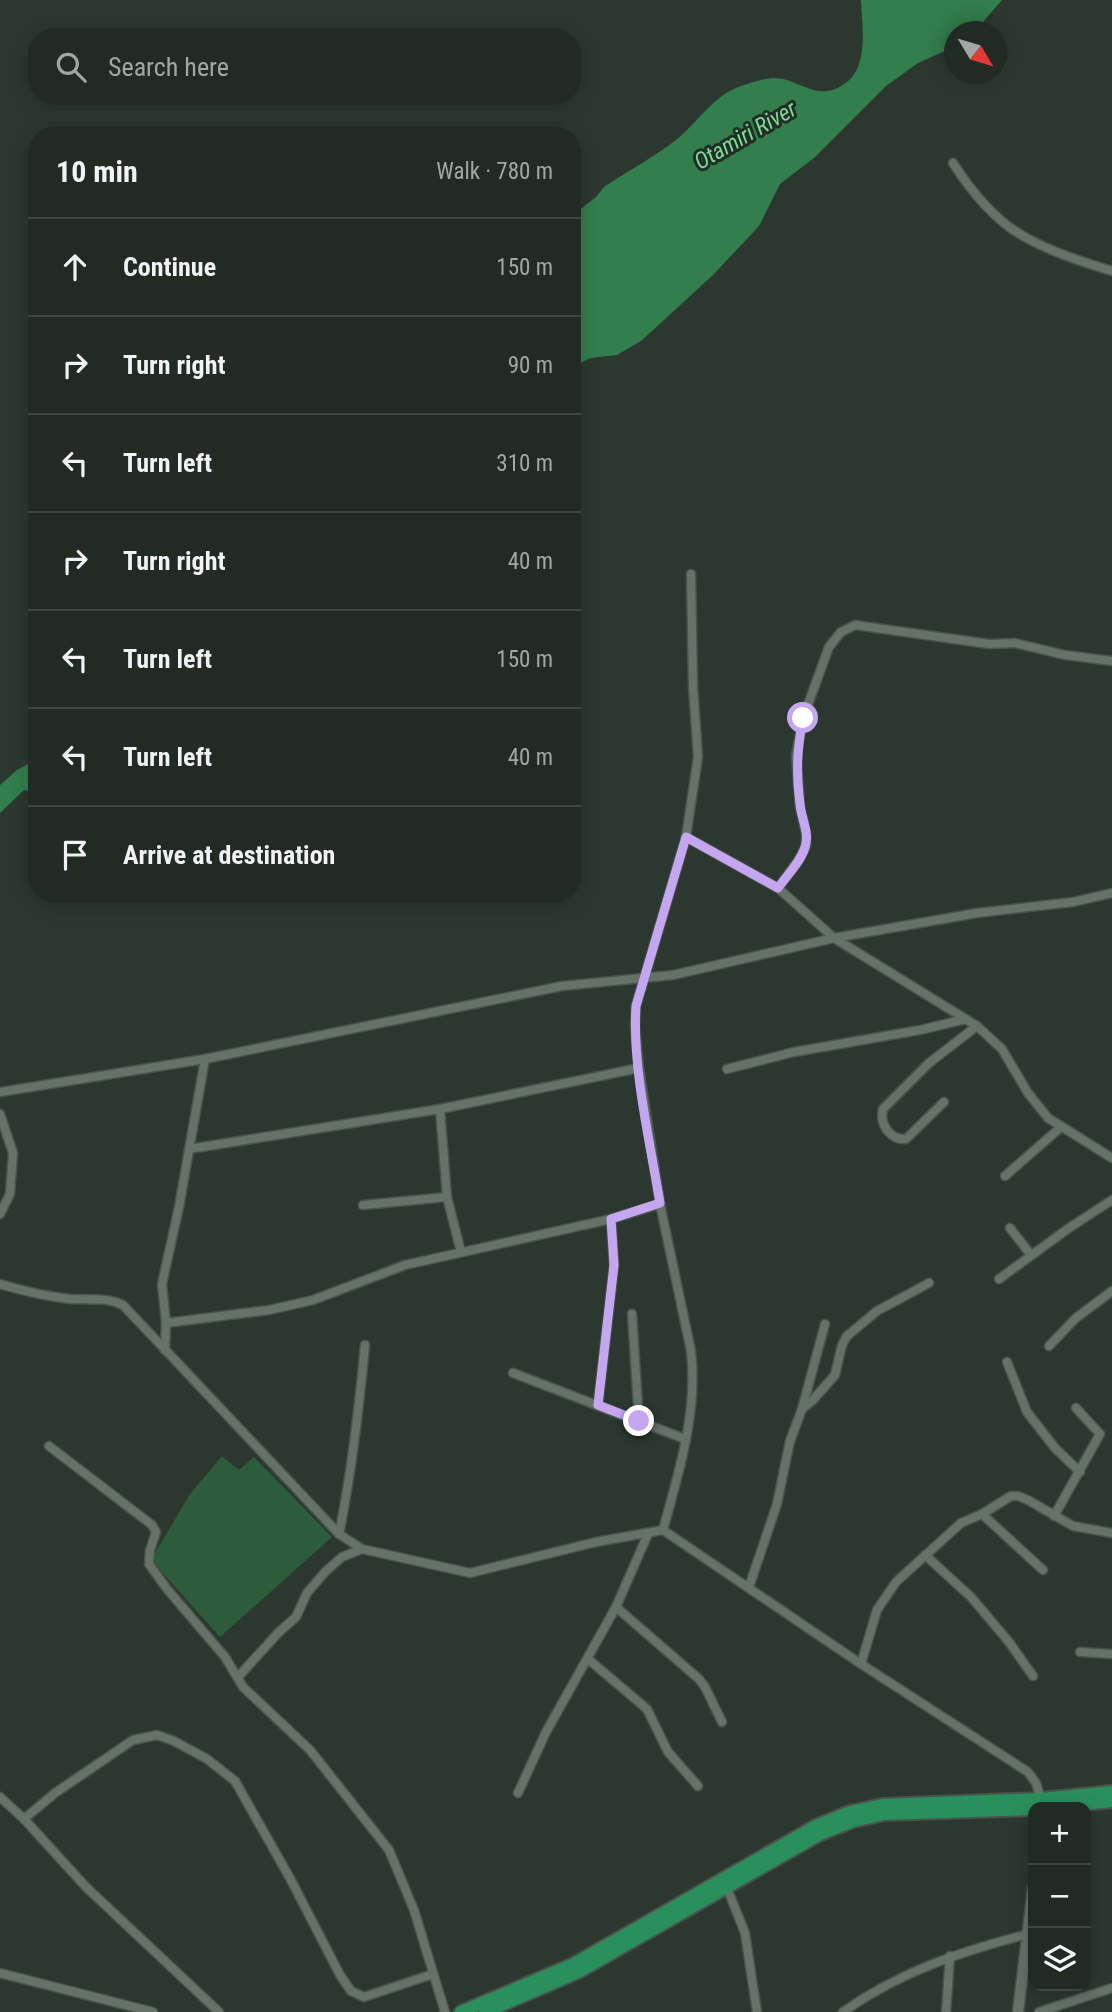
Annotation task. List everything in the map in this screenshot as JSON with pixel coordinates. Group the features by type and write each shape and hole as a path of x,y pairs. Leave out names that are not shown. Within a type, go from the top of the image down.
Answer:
{"main road":[{"path":"1056,1802 1112,1792"},
{"path":"1091,1803 1112,1801"},
{"path":"461,2012 574,1964 816,1826 850,1812 883,1805 1028,1805"},
{"path":"485,2012 578,1972 821,1834 853,1821 884,1814 1028,1806"}],"street":[{"path":"953,163 967,184 994,213 1024,237 1112,271"},
{"path":"663,1530 693,1402 694,1377 660,1203 635,1028 636,1006 686,837 698,757 693,686 691,574"},
{"path":"778,888 799,861 806,846 796,756 798,743 803,718 825,659 841,632 855,625 989,644 1015,643 1065,655 1112,661"},
{"path":"686,837 778,888 834,937 977,1026 1002,1049 1028,1093 1048,1118 1112,1157"},
{"path":"0,1092 205,1059 562,986 673,975 834,937 999,910 1073,902 1112,892"},
{"path":"727,1069 794,1052 920,1030 966,1019"},
{"path":"944,1102 906,1139 893,1136 883,1125 883,1109 929,1063 977,1026"},
{"path":"165,1350 166,1324 162,1283 205,1059"},
{"path":"189,1149 440,1109 639,1068"},
{"path":"440,1109 447,1197 461,1252"},
{"path":"0,1114 13,1153 10,1194 0,1214"},
{"path":"1004,1176 1061,1127"},
{"path":"363,1205 447,1197"},
{"path":"999,1279 1112,1200"},
{"path":"166,1324 280,1308 313,1300 405,1265 611,1219 660,1203"},
{"path":"598,1405 614,1265 611,1219"},
{"path":"1010,1228 1031,1255"},
{"path":"802,1409 813,1401 835,1374 847,1336 877,1311 929,1283"},
{"path":"0,1284 36,1294 122,1305 339,1534 362,1549 470,1573 596,1542 663,1530 861,1664 1028,1772 1037,1783 1039,1802"},
{"path":"1049,1346 1076,1318 1112,1291"},
{"path":"632,1314 639,1421"},
{"path":"749,1587 778,1504 790,1441 802,1409 825,1324"},
{"path":"339,1534 352,1470 365,1345"},
{"path":"1007,1362 1027,1412 1055,1448 1080,1472"},
{"path":"513,1373 685,1439"},
{"path":"1054,1516 1100,1434 1076,1408"},
{"path":"49,1446 152,1525 156,1532 149,1564 167,1589 225,1657 243,1687 310,1749 379,1835 396,1864 414,1910 445,2012"},
{"path":"861,1664 877,1610 896,1582 961,1523 1011,1496 1018,1496 1073,1526 1112,1532"},
{"path":"982,1514 1044,1570"},
{"path":"518,1793 546,1732 616,1606 648,1534"},
{"path":"238,1677 296,1617 307,1594 325,1572 342,1557 362,1549"},
{"path":"925,1555 971,1597 1009,1642 1033,1676"},
{"path":"616,1606 699,1679 722,1722"},
{"path":"1080,1652 1112,1654"},
{"path":"588,1659 648,1709 668,1752 698,1786"},
{"path":"24,1819 55,1793 133,1740 157,1735 207,1759 235,1782 291,1880 329,1957 351,1991 364,1997 433,1974"},
{"path":"0,1797 24,1819 86,1887 219,2012"},
{"path":"727,1888 745,1933 757,2012"},
{"path":"843,2012 888,1982 968,1949 1028,1934 1018,2012"},
{"path":"946,2012 950,1956"},
{"path":"0,1973 153,2012"},
{"path":"1039,2012 1112,1988"}],"shaded area":[{"path":"222,1456 239,1470 254,1457 332,1537 220,1637 151,1560 190,1494"}],"water":[{"name":"Otamiri River","path":"861,0 1002,0 984,21 944,21 944,51 918,63 886,86 814,158 780,184 759,226 713,275 641,341 617,355 590,358 581,363 581,209 604,187 676,140 731,90 772,78 815,90 830,91 854,75 863,44"},
{"path":"28,764 28,791 24,790 0,813 0,785"}],"route":[{"path":"639,1421 598,1405 614,1265 611,1219 660,1203 639,1068 636,1006 686,837 778,888 799,861 806,846 796,756 803,718"}]}
